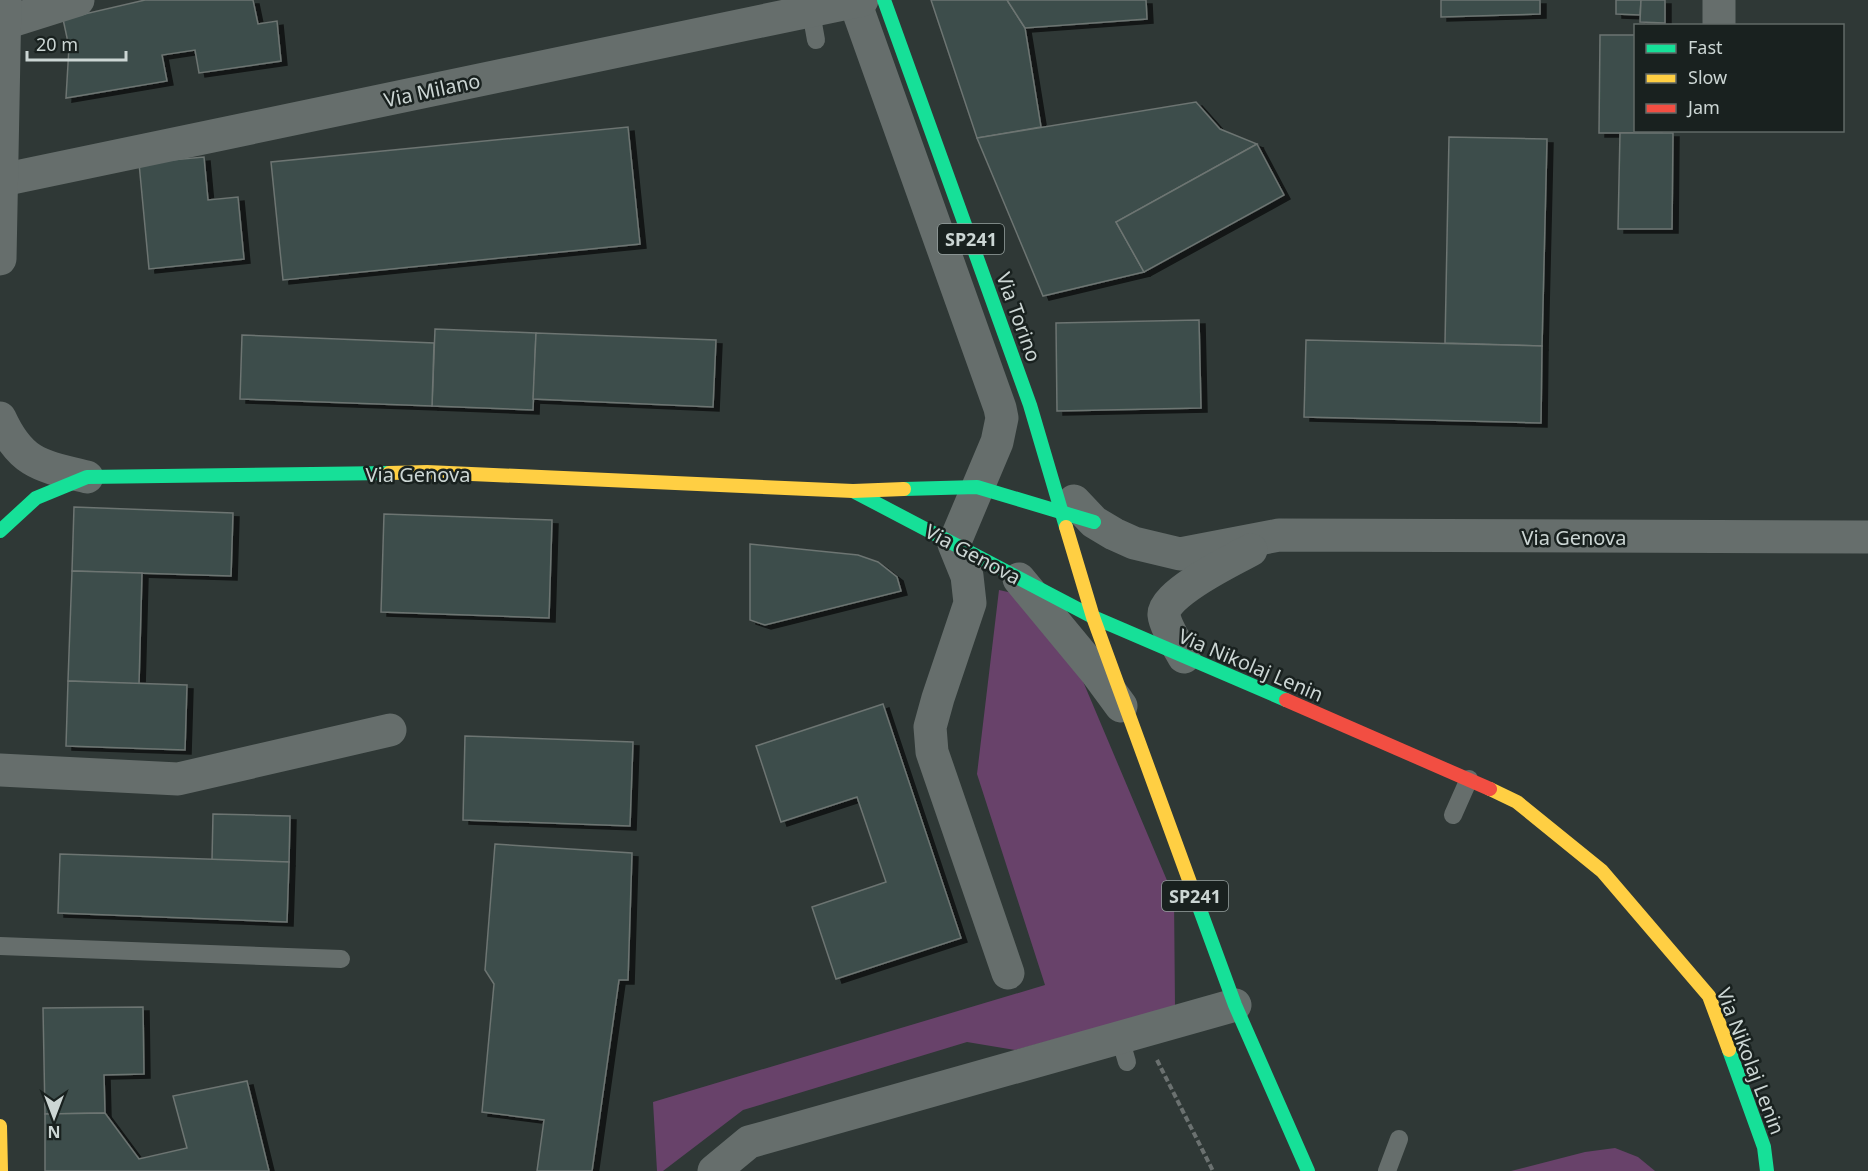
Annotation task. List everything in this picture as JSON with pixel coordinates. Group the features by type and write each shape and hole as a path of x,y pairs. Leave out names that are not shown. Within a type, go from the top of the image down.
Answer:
{"street":[{"path":"0,259 5,12 78,0"},
{"path":"867,0 1002,418 997,442 954,544 967,576 970,603 930,727 932,752 1008,973"},
{"name":"Via Milano","path":"2,180 813,26 867,0"},
{"name":"Via Torino","path":"867,0 1030,405 1093,617"},
{"path":"1719,0 1719,24"},
{"path":"0,418 16,447 25,455 47,466 87,477"},
{"name":"Via Genova","path":"0,531 36,498 87,477 427,472 853,491 977,487 1094,522 1134,543 1180,554 1279,535 1868,537"},
{"name":"Via Genova","path":"1053,480 1094,522"},
{"name":"Via Genova","path":"853,491 1093,617"},
{"name":"Via Genova","path":"1184,657 1164,615 1166,606 1181,592 1217,567 1279,535"},
{"path":"1019,579 1096,672 1131,720"},
{"name":"Via Nikolaj Lenin","path":"1093,617 1516,801 1602,871 1709,996 1764,1147 1767,1171"},
{"name":"SP241","path":"1093,617 1235,1005 1308,1171"},
{"path":"0,770 178,779 390,730"},
{"path":"714,1171 749,1142 1124,1050 1235,1005"},
{"path":"0,1126 1,1171"}],"lane":[{"path":"1452,815 1469,779"},
{"path":"0,946 341,959"},
{"path":"1387,1171 1399,1139"}],"path":[{"path":"1154,1054 1213,1171"}],"shaded area":[{"path":"999,590 1017,594 1082,679 1174,897 1175,1007 1015,1050 967,1042 743,1110 663,1171 657,1171 653,1102 1045,985 977,774"},
{"path":"1615,1148 1638,1157 1655,1171 1511,1171 1585,1152"}],"building":[{"path":"145,0 253,0 258,24 277,21 281,61 199,73 195,50 162,55 167,81 66,98 69,47 63,19"},
{"path":"931,0 1007,0 1025,28 1041,127 977,138"},
{"path":"1007,0 1146,0 1147,19 1025,28"},
{"path":"1441,0 1540,0 1540,14 1441,17"},
{"path":"1616,0 1641,0 1640,15 1616,14"},
{"path":"1641,0 1665,0 1665,23 1640,22"},
{"path":"1600,35 1634,35 1634,132 1662,133 1599,133"},
{"path":"1196,102 1220,129 1257,144 1116,222 1144,272 1043,296 977,138"},
{"path":"628,127 640,244 283,280 271,162"},
{"path":"1620,133 1673,133 1672,229 1618,229"},
{"path":"1449,137 1547,139 1542,346 1445,343"},
{"path":"1257,144 1284,195 1144,272 1116,222"},
{"path":"204,157 208,200 238,197 244,259 149,269 139,163"},
{"path":"1199,320 1201,408 1057,411 1056,323"},
{"path":"435,329 536,333 533,410 432,406"},
{"path":"536,333 716,340 713,407 533,399"},
{"path":"242,335 434,343 432,406 240,399"},
{"path":"1306,340 1542,346 1541,423 1304,417"},
{"path":"74,507 233,513 231,576 72,571"},
{"path":"384,514 552,520 549,618 381,612"},
{"path":"750,544 858,555 878,562 897,577 901,591 765,625 750,620"},
{"path":"72,571 142,573 139,684 68,681"},
{"path":"68,681 187,685 185,750 66,746"},
{"path":"883,704 961,938 836,979 812,907 886,882 857,797 781,822 756,746"},
{"path":"465,736 633,742 630,826 463,820"},
{"path":"213,814 290,816 289,862 212,860"},
{"path":"495,844 632,853 628,980 619,980 592,1171 537,1171 544,1120 482,1112 494,984 485,970"},
{"path":"60,854 289,862 287,922 58,913"},
{"path":"143,1007 144,1074 104,1075 105,1113 45,1114 43,1008"},
{"path":"247,1081 269,1171 45,1171 45,1114 105,1113 139,1159 187,1148 173,1096"}],"traffic: fast":[{"path":"884,0 1030,405 1066,527"},
{"path":"0,531 36,498 87,477 389,473"},
{"path":"904,489 977,487 1094,522"},
{"path":"853,491 1093,617 1286,700"},
{"path":"1192,888 1235,1005 1308,1171"},
{"path":"1729,1050 1764,1147 1767,1171"}],"traffic: slow":[{"path":"389,473 427,472 853,491 904,489"},
{"path":"1066,527 1093,617 1192,888"},
{"path":"1490,789 1517,802 1602,871 1709,996 1729,1050"},
{"path":"0,1126 1,1171"}],"traffic: jam":[{"path":"1286,700 1490,789"}]}
